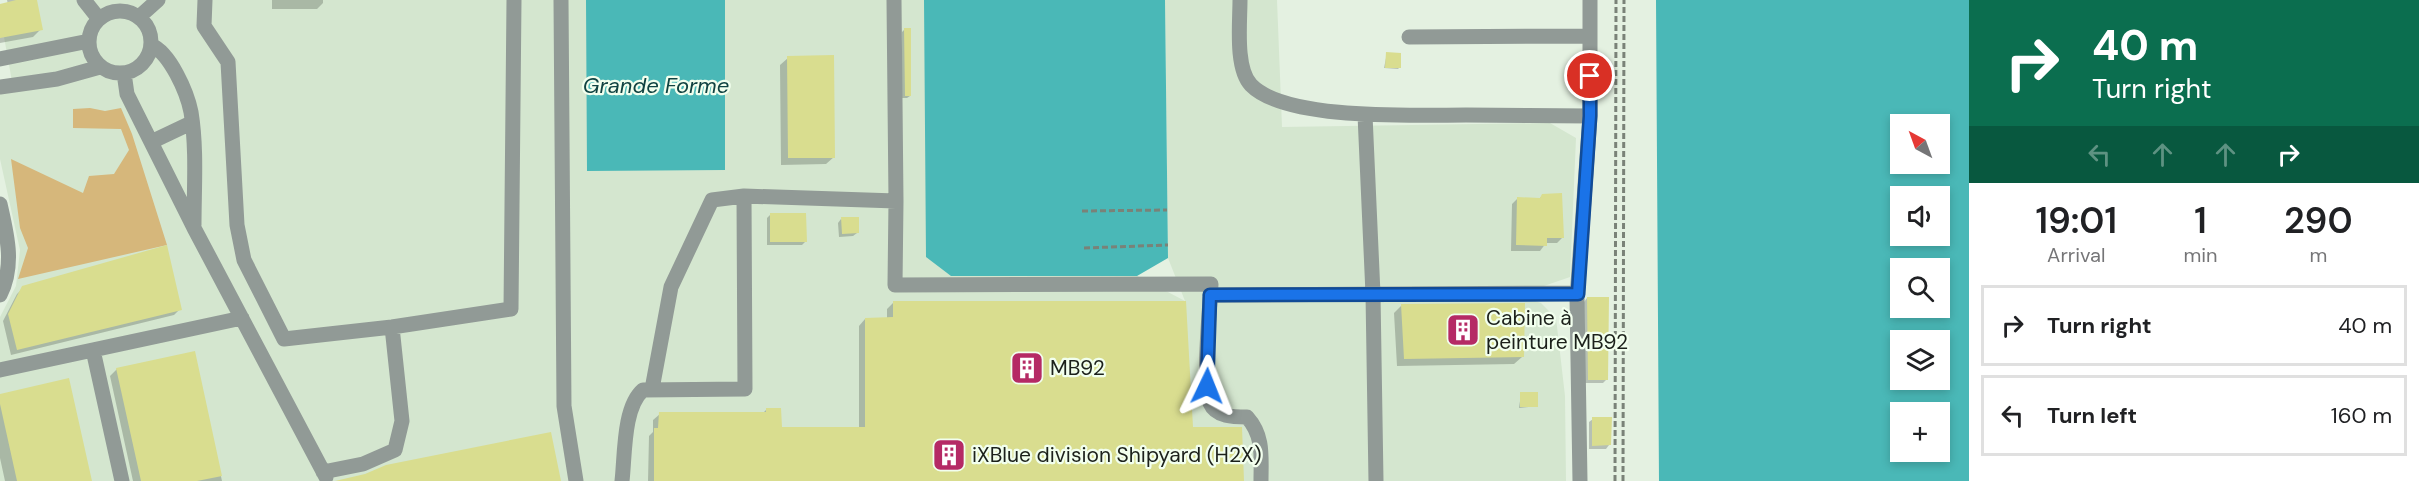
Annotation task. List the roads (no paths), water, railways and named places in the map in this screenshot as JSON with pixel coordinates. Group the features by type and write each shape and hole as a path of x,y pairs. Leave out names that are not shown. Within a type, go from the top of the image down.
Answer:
{"street":[{"path":"84,0 99,19"},
{"path":"139,17 158,0"},
{"path":"205,0 204,26 228,62 237,225 244,260 284,339 392,327 512,309 514,0"},
{"path":"561,0 564,406 576,481"},
{"path":"894,0 895,285 1211,284 1207,386 1210,404 1225,415 1247,417 1256,428 1261,442 1261,481"},
{"path":"1240,0 1242,68 1250,84 1268,97 1305,107 1365,115 1590,116"},
{"path":"1580,481 1578,294 1590,116 1590,0"},
{"path":"109,12 130,12 139,17 151,35 148,56 142,64 134,71 124,74 114,73 100,67 91,55 89,41 93,25 109,12"},
{"path":"1409,37 1589,36"},
{"path":"0,59 89,41"},
{"path":"151,45 161,50 174,69 190,110 194,228"},
{"path":"0,87 57,79 100,67"},
{"path":"124,74 127,94 194,228 324,474 363,464 395,450 402,421 392,327"},
{"path":"1365,115 1373,294 1376,481"},
{"path":"151,142 191,123"},
{"path":"652,388 671,286 712,200 744,196 896,201"},
{"path":"622,481 630,412 636,396 643,390 652,388 745,389 744,196"},
{"path":"0,204 9,252 2,288"},
{"path":"1210,295 1578,294"},
{"path":"0,370 242,318"},
{"path":"93,350 122,481"}],"water":[{"name":"Grande Forme","path":"586,0 725,0 725,170 587,171"},
{"path":"924,0 1165,0 1168,258 1137,276 951,276 926,257"},
{"path":"1656,0 1969,0 1969,481 1659,481"}],"place":[{"name":"Cabine à peinture MB92","path":"1463,330"},
{"name":"MB92","path":"1027,368"},
{"name":"iXBlue division Shipyard (H2X)","path":"949,455"}]}
